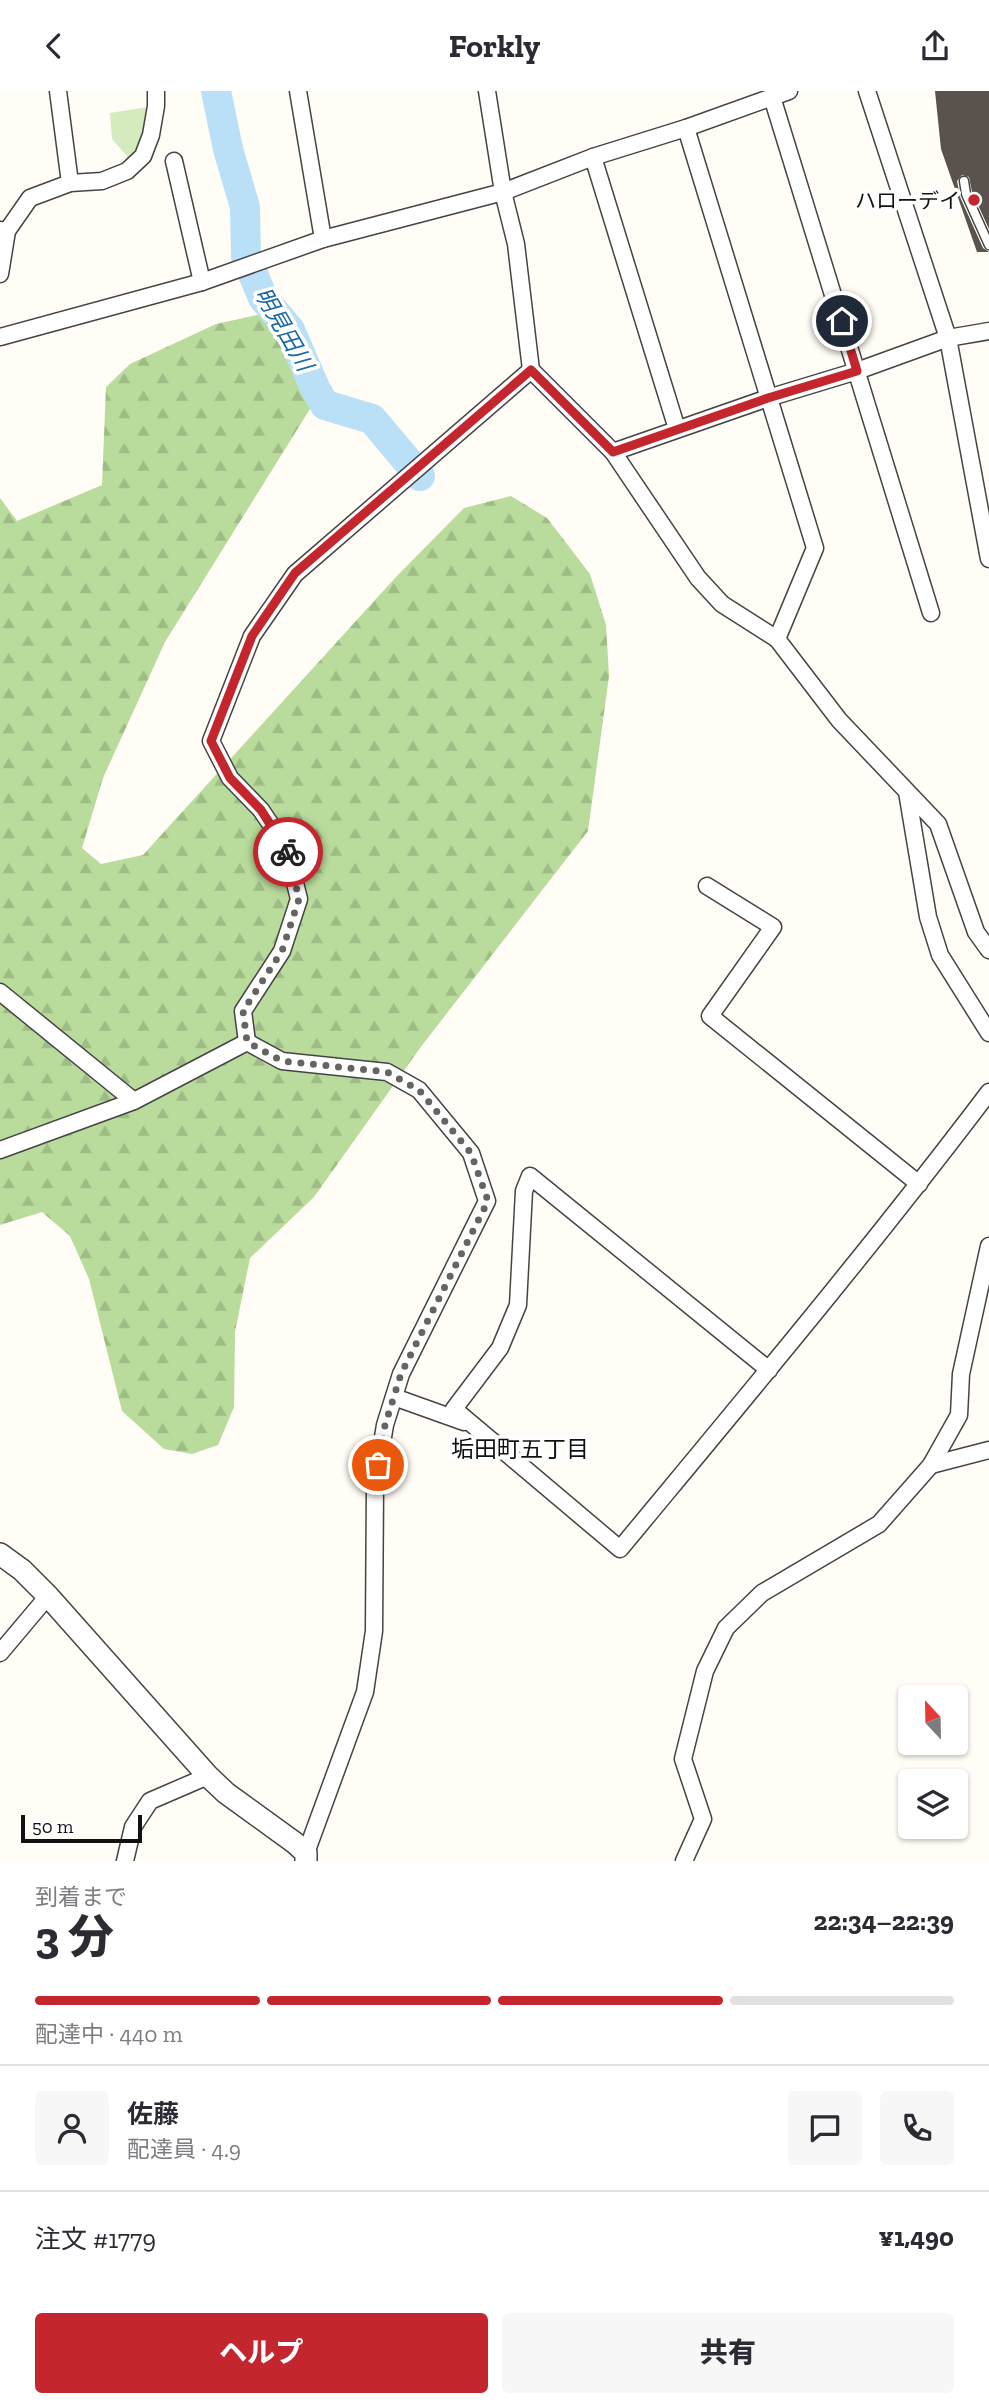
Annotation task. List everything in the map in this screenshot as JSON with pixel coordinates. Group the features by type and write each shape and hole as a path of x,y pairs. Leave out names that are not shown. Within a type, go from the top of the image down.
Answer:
{"street":[{"path":"58,91 70,183"},
{"path":"0,274 4,231 30,198 70,183 102,181 127,171 143,156 151,135 156,91"},
{"path":"298,91 323,239"},
{"path":"487,91 503,192 516,244 531,370 613,452 698,578 722,604 777,639 839,720 938,824 976,932 989,950"},
{"path":"0,337 202,282 323,239 503,192 593,157 686,128 789,91"},
{"path":"867,91 948,338 989,559"},
{"path":"772,97 931,613"},
{"path":"686,128 815,548 777,639"},
{"path":"593,157 677,429"},
{"path":"174,161 202,282"},
{"path":"613,452 948,338 989,331"},
{"path":"247,1042 243,1011 282,951 299,899 286,847 261,810 230,778 211,741 252,636 295,573 531,370"},
{"path":"907,792 928,917 940,955 989,1033"},
{"path":"707,886 773,927 710,1016 919,1184"},
{"path":"0,992 134,1101"},
{"path":"0,1150 134,1101 247,1042"},
{"path":"0,1554 22,1570 48,1596 208,1776 306,1857 365,1692 374,1631 375,1485 385,1425 401,1374 488,1201 471,1153 419,1090 387,1072 282,1061 247,1042"},
{"path":"769,1370 530,1176 523,1191 518,1305 500,1348 454,1409 620,1549 769,1370 919,1184 989,1091"},
{"path":"684,1861 702,1819 683,1759 705,1671 726,1628 762,1593 879,1524 931,1465 959,1415 961,1374 989,1246"},
{"path":"394,1397 472,1425"},
{"path":"931,1465 989,1450"},
{"path":"0,1653 48,1596"},
{"path":"125,1861 133,1827 150,1801 208,1776"}],"lane":[{"path":"964,181 966,194 989,245"}],"green space":[{"path":"154,106 134,164 112,139 110,113"},
{"path":"275,311 293,327 328,380 165,642 103,778 82,848 101,864 143,855 395,578 464,508 511,496 547,518 590,574 606,625 609,676 588,831 420,1048 314,1197 250,1258 235,1332 234,1407 218,1445 192,1454 164,1449 122,1411 89,1279 70,1236 42,1212 0,1225 0,498 17,521 102,485 106,387 130,364 216,324"}],"building":[{"name":"ハローデイ","path":"935,91 989,91 989,229 972,192 969,177 962,175 957,181 960,197 983,248 989,252 977,252 941,149"}],"waterway":[{"name":"明見田川","path":"216,91 228,149 245,207 246,257 263,298 290,330 325,405 372,419 420,476"}],"way so far":[{"path":"288,852 299,899 282,951 243,1011 247,1042 282,1061 387,1072 419,1090 471,1153 488,1201 401,1374 385,1425 378,1465"}],"place":[{"name":"ハローデイ","path":"974,200"}],"district":[{"name":"垢田町五丁目","path":"520,1449"}],"route":[{"path":"288,852 261,810 230,778 211,741 252,636 295,573 531,370 613,452 768,398 857,371 842,321"}]}
